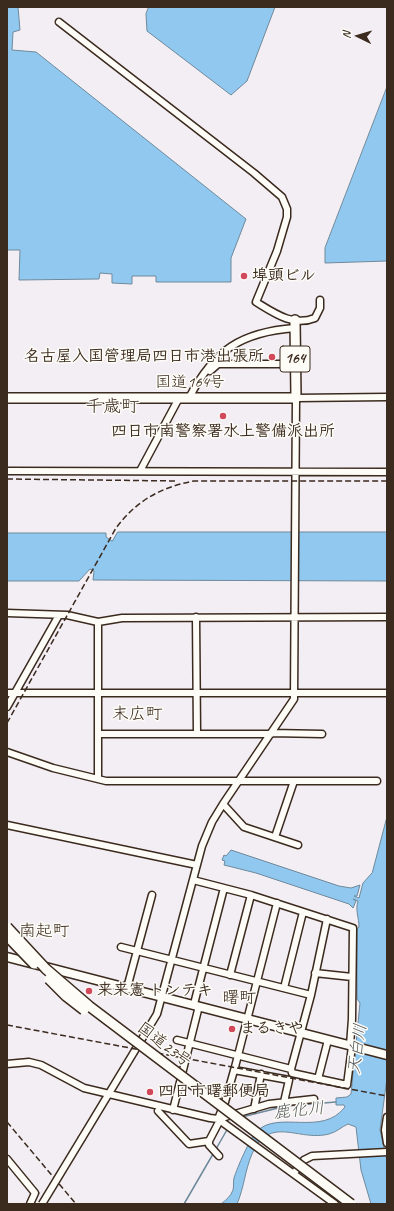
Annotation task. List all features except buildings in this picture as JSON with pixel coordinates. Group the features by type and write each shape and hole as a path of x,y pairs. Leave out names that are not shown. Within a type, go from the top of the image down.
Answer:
{"highway":[{"name":"164","path":"295,324 296,398"},
{"name":"国道164号","path":"7,398 296,398"},
{"name":"国道23号","path":"7,927 46,969 89,1006 352,1204"},
{"name":"国道23号","path":"7,936 66,996 343,1204"}],"main road":[{"path":"7,957 387,1055"}],"street":[{"path":"58,22 254,173 282,197 287,209 287,217 277,251 256,302 295,324"},
{"path":"191,398 206,370 232,346 264,332 315,318 320,308 320,300"},
{"path":"191,398 204,378 218,364 295,364"},
{"path":"7,1159 43,1204 157,1014 206,835 223,804 294,699 296,616 296,398 387,397"},
{"path":"140,471 180,398"},
{"path":"7,471 387,472"},
{"path":"7,613 59,615 98,622 122,618 296,616 387,617"},
{"path":"7,707 59,615"},
{"path":"196,617 197,734"},
{"path":"98,622 98,779"},
{"path":"7,693 386,692"},
{"path":"98,734 322,734"},
{"path":"7,752 65,771 106,781 377,781"},
{"path":"275,837 294,781"},
{"path":"223,804 244,827 298,845"},
{"path":"7,825 197,864"},
{"path":"178,1040 291,1069 292,1073 347,1085 352,1046 353,928 251,895 193,880"},
{"path":"173,1110 190,1043 203,968 224,888"},
{"path":"127,988 152,895"},
{"path":"230,974 251,895"},
{"path":"216,1153 209,1145 209,1141 220,1120 277,903"},
{"path":"284,988 303,912"},
{"path":"291,1069 311,996 327,919"},
{"path":"121,947 311,996"},
{"path":"316,973 352,977"},
{"path":"318,1079 328,1040"},
{"path":"7,1064 29,1062 41,1065 84,1088 200,1117 220,1120 254,1108 284,1102 314,1099"},
{"path":"234,1070 289,1080 284,1102"},
{"path":"254,1108 261,1074"},
{"path":"158,1111 189,1144 209,1141"},
{"path":"387,1117 385,1130 387,1143"},
{"path":"220,1120 335,1204"},
{"path":"294,1173 304,1160 312,1156 354,1155 387,1152"},
{"path":"30,1204 35,1193"}],"water":[{"path":"7,7 18,7 20,30 13,32 12,50 36,52 246,219 231,258 231,282 156,282 156,276 132,276 132,284 112,283 112,274 100,273 99,279 19,280 20,250 7,250"},
{"path":"149,7 275,7 247,81 231,95 147,31 146,14"},
{"path":"387,87 387,261 325,263 325,248"},
{"path":"118,532 387,532 387,581 93,580 94,571 90,569 79,581 7,581 7,533 106,533 106,537 112,541"},
{"name":"天白川","path":"387,817 387,1078 380,1130 387,1161 386,1204 371,1204 361,1170 356,1127 348,1124 329,1134 318,1136 286,1132 276,1132 267,1135 259,1142 252,1154 237,1204 221,1204 232,1192 234,1178 238,1167 247,1146 257,1131 266,1125 277,1123 313,1122 325,1120 336,1116 345,1107 344,1105 336,1105 336,1098 347,1097 351,1094 360,1003 357,999 357,929 359,927 357,911 358,901 353,899 356,901 353,908 349,904 256,873 224,865 225,861 222,860 224,855 226,856 231,850 339,886 351,888 360,885 357,896 354,896 359,898 363,883 372,873"}],"waterway":[{"name":"鹿化川","path":"242,1117 286,1106 336,1102"},
{"path":"216,1149 228,1128"},
{"path":"184,1204 213,1154"}],"railway":[{"path":"7,479 178,481"},
{"path":"7,723 116,528 132,510 150,497 160,491 194,481 387,481"},
{"path":"7,1025 387,1096"},
{"path":"7,1122 76,1204"}],"place":[{"name":"埠頭ビル","path":"244,276"},
{"name":"名古屋入国管理局四日市港出張所","path":"272,357"},
{"name":"四日市南警察署水上警備派出所","path":"223,416"},
{"name":"来来憲 トンテキ","path":"89,991"},
{"name":"まるきや","path":"232,1029"},
{"name":"四日市曙郵便局","path":"150,1092"}],"district":[{"name":"千歳町","path":"112,407"},
{"name":"末広町","path":"137,715"},
{"name":"南起町","path":"44,932"},
{"name":"曙町","path":"239,999"}]}
